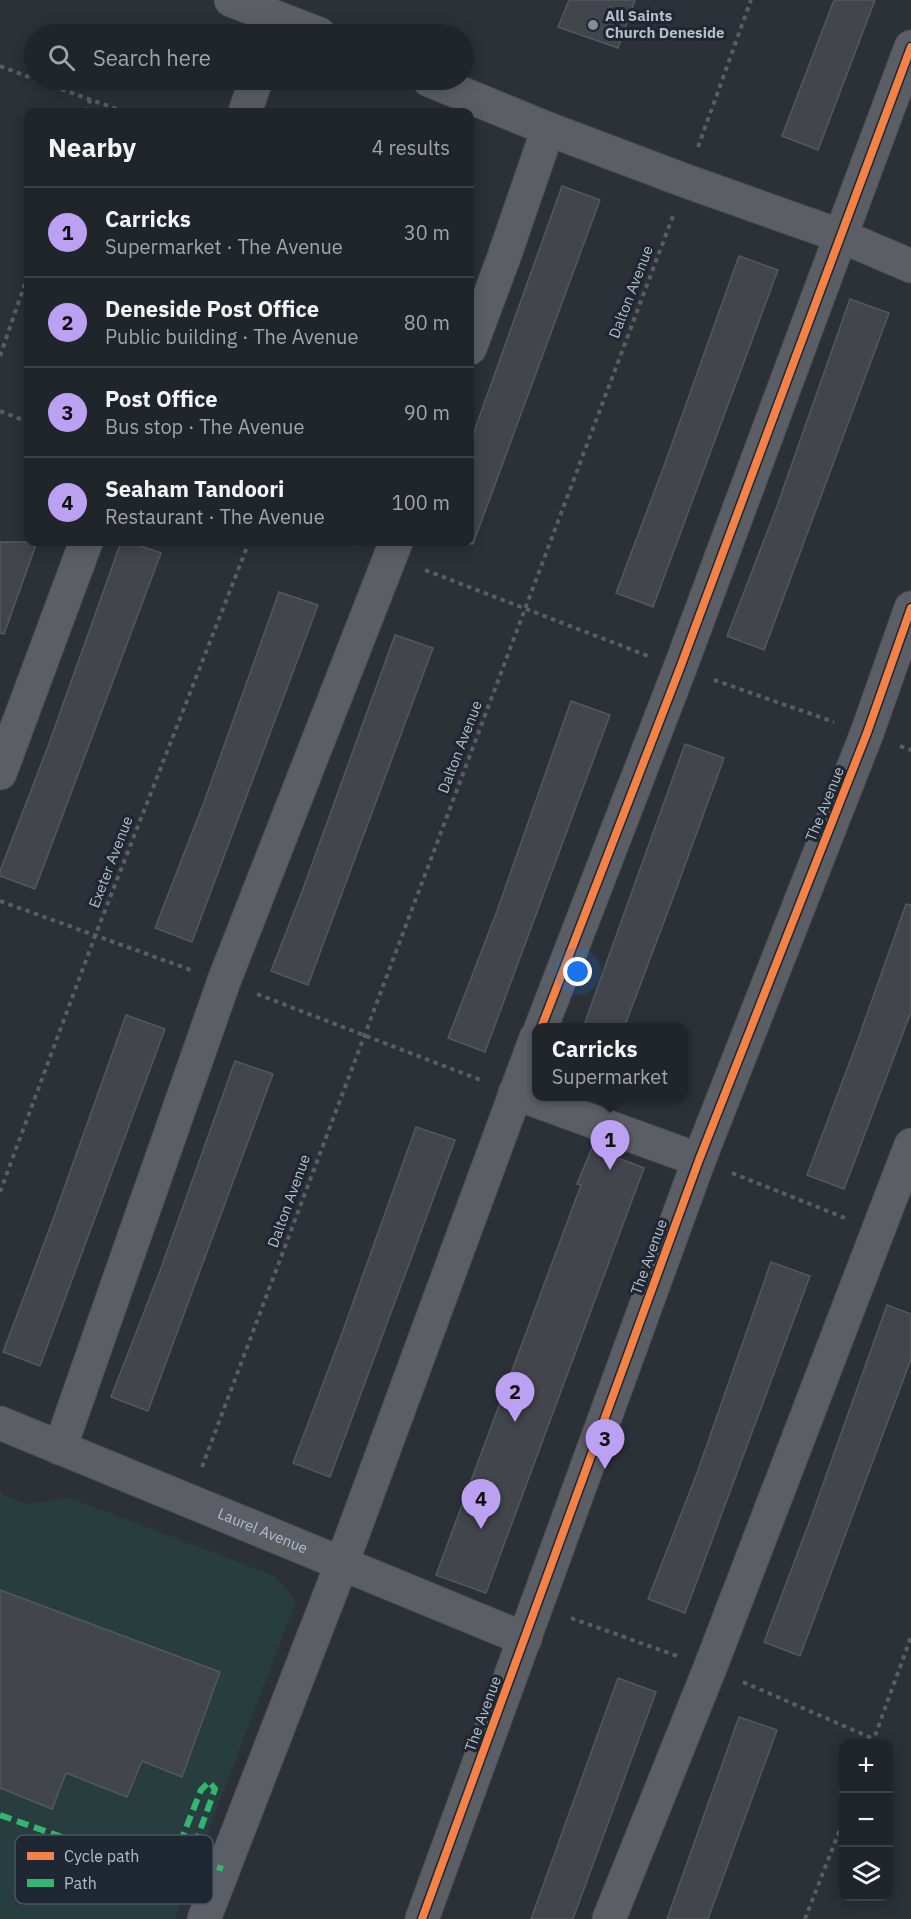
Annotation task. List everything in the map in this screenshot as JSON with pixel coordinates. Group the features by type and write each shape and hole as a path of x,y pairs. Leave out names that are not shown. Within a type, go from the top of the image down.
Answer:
{"street":[{"path":"231,0 295,24"},
{"path":"543,1023 680,668 911,47"},
{"path":"246,108 253,90"},
{"path":"453,90 548,129 686,181 841,236 911,266"},
{"path":"474,337 548,129"},
{"path":"0,773 85,546"},
{"path":"60,1448 224,981 394,549"},
{"name":"The Avenue","path":"422,1919 699,1160 867,734 911,608"},
{"path":"213,1896 342,1563 532,1050"},
{"path":"515,1093 532,1099"},
{"path":"537,1101 699,1160"},
{"path":"609,1919 710,1668 911,1144"},
{"name":"Laurel Avenue","path":"0,1424 525,1639"},
{"path":"204,1919 210,1904"}],"path":[{"path":"0,66 24,75"},
{"path":"64,90 113,108"},
{"path":"87,108 90,100"},
{"path":"0,356 24,287"},
{"path":"0,411 24,420"},
{"path":"373,546 394,549 525,608 680,668 911,750"},
{"path":"699,1160 877,1231"},
{"path":"873,1739 911,1637"},
{"path":"805,1919 839,1830"}],"green space":[{"path":"0,1492 26,1504 70,1498 275,1576 296,1601 207,1835 15,1835 15,1904 181,1904 175,1919 0,1919"}],"building":[{"name":"All Saints Church Deneside","path":"569,0 635,0 618,48 558,27"},
{"path":"834,0 875,0 818,150 782,136"},
{"path":"562,186 600,200 474,541 474,432"},
{"path":"739,256 778,270 653,607 616,593"},
{"path":"850,299 889,313 764,650 727,636 776,509"},
{"path":"0,542 24,542 24,546 36,546 4,634 0,633"},
{"path":"120,546 141,546 161,553 35,889 0,876 0,871 47,749"},
{"path":"279,592 318,605 192,942 155,928 204,802"},
{"path":"395,635 433,648 308,985 271,971"},
{"path":"571,701 610,715 485,1052 448,1038 497,911"},
{"path":"685,744 724,758 626,1023 585,1023"},
{"path":"906,904 911,905 911,1012 844,1189 807,1175"},
{"path":"126,1015 165,1029 40,1366 3,1352"},
{"path":"235,1061 273,1074 148,1411 111,1397 160,1271"},
{"path":"416,1127 455,1140 330,1477 293,1463"},
{"path":"592,1148 644,1168 486,1593 436,1575 581,1185 577,1184"},
{"path":"771,1262 810,1276 685,1613 648,1599 697,1473"},
{"path":"887,1305 911,1314 911,1359 800,1656 764,1642"},
{"path":"0,1590 220,1672 182,1777 142,1761 127,1797 66,1773 52,1809 0,1788"},
{"path":"618,1678 656,1692 573,1919 531,1919"},
{"path":"739,1717 777,1730 708,1919 667,1919"}],"marked path":[{"path":"183,1835 201,1790 209,1782 215,1789 198,1835"},
{"path":"0,1815 56,1835"},
{"path":"213,1866 223,1869"}],"cycle path":[{"path":"543,1023 680,668 911,47"},
{"path":"422,1919 699,1160 867,733 911,608"}],"place":[{"name":"All Saints Church Deneside","path":"593,25"},
{"name":"Carricks","path":"610,1170"},
{"name":"Deneside Post Office","path":"515,1422"},
{"name":"Post Office","path":"605,1469"},
{"name":"Seaham Tandoori","path":"481,1529"}]}
